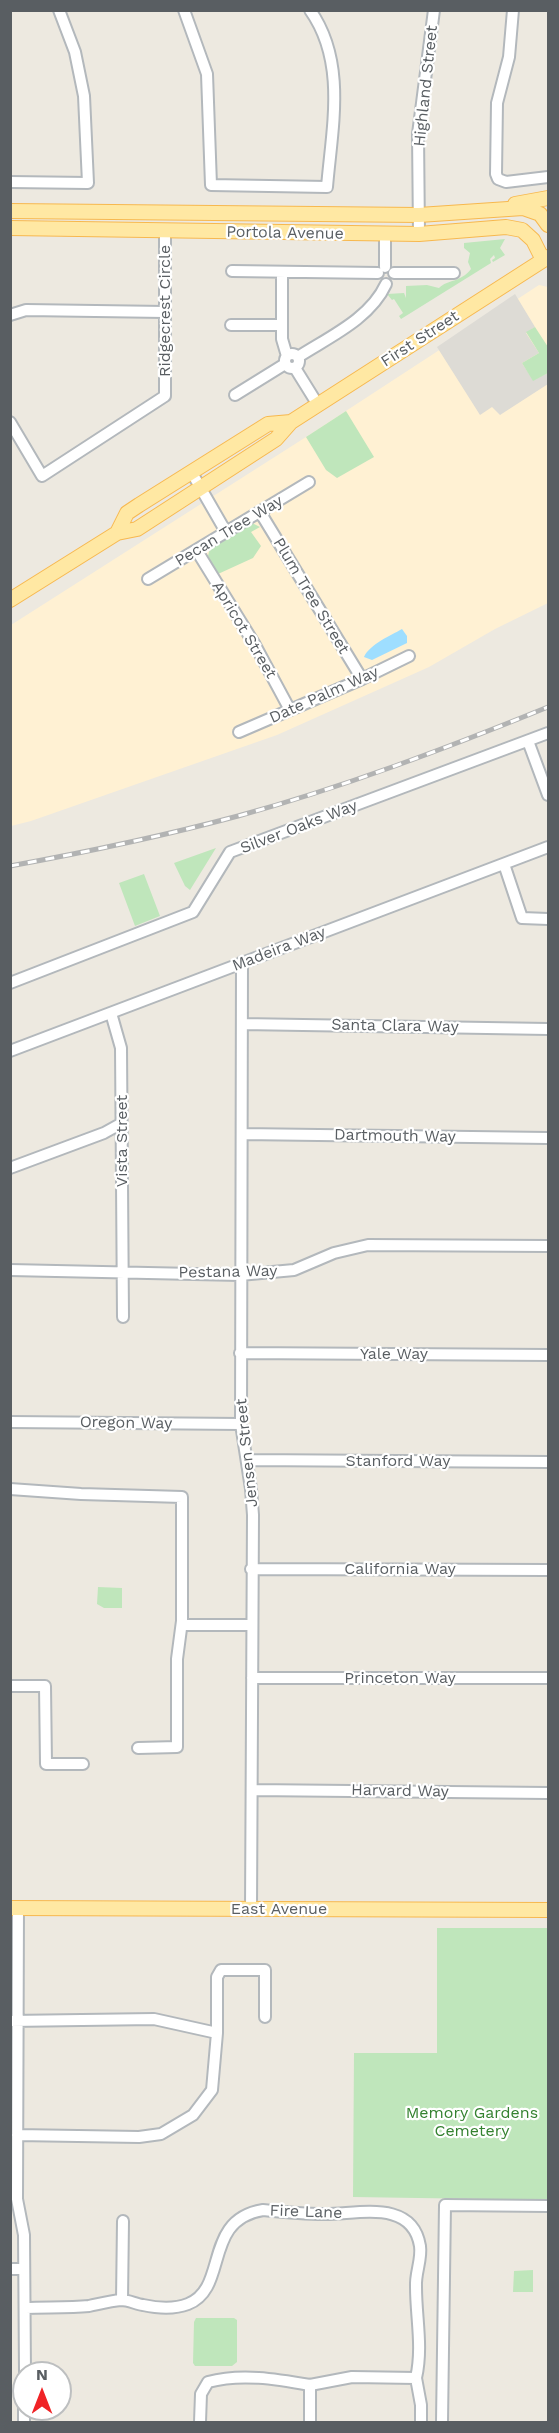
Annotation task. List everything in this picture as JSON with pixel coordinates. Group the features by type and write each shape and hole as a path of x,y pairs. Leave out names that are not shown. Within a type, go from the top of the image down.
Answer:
{"main road":[{"path":"491,210 549,198"},
{"name":"Portola Avenue","path":"10,211 419,215 513,208 532,210 540,214 549,225"},
{"name":"Portola Avenue","path":"10,228 419,234 515,228 522,230 533,240 546,259"},
{"name":"First Street","path":"10,600 117,533 137,529 276,440 291,422 546,259"},
{"name":"First Street","path":"117,533 127,513 268,424 291,422"},
{"name":"East Avenue","path":"14,1908 549,1910"}],"street":[{"path":"10,182 88,183 84,96 75,52 59,10"},
{"path":"184,10 207,74 211,184 327,186 334,76 327,40 310,10"},
{"name":"Highland Street","path":"419,234 418,134 434,10"},
{"path":"513,10 509,57 497,103 496,174 498,179 506,182 549,177"},
{"name":"Ridgecrest Circle","path":"10,422 42,476 165,396 165,231"},
{"path":"235,395 360,318 374,303 386,284 380,281 386,271 386,234"},
{"path":"232,271 454,273"},
{"path":"282,272 282,339 291,361 318,405"},
{"path":"10,315 26,310 165,312"},
{"path":"231,325 282,325"},
{"path":"192,473 226,532"},
{"name":"Pecan Tree Way","path":"148,579 309,482"},
{"name":"Plum Tree Street","path":"260,513 362,679"},
{"name":"Apricot Street","path":"197,551 255,645 290,710"},
{"name":"Date Palm Way","path":"238,732 362,679 409,656"},
{"name":"Silver Oaks Way","path":"10,983 193,912 230,852 549,733"},
{"path":"528,741 549,795"},
{"name":"Madeira Way","path":"10,1051 549,847"},
{"path":"504,864 522,918 549,919"},
{"name":"Jensen Street","path":"242,962 241,1424 253,1515 251,1908"},
{"name":"Vista Street","path":"111,1013 121,1047 123,1317"},
{"name":"Santa Clara Way","path":"242,1024 549,1029"},
{"path":"10,1167 122,1123"},
{"name":"Dartmouth Way","path":"242,1134 549,1138"},
{"name":"Pestana Way","path":"10,1270 240,1275 294,1270 334,1252 368,1245 549,1246"},
{"name":"Yale Way","path":"240,1353 549,1355"},
{"name":"Oregon Way","path":"10,1422 241,1424"},
{"name":"Stanford Way","path":"247,1460 549,1462"},
{"path":"10,1489 182,1497 182,1625 177,1659 177,1748 138,1748"},
{"name":"California Way","path":"251,1569 549,1569"},
{"path":"182,1625 252,1625"},
{"name":"Princeton Way","path":"252,1678 549,1678"},
{"path":"10,1686 45,1686 46,1764 83,1764"},
{"name":"Harvard Way","path":"252,1790 549,1793"},
{"path":"14,1908 17,2199 24,2235 24,2361"},
{"path":"17,2135 139,2137 161,2134 193,2115 212,2090 217,2033 217,1977 220,1970 265,1970 266,2017"},
{"path":"14,2021 154,2019 217,2033"},
{"path":"442,2422 445,2205 549,2206"},
{"name":"Fire Lane","path":"25,2308 87,2306 122,2300 145,2306 170,2308 188,2304 205,2291 224,2236 232,2225 252,2212 263,2210 340,2214 380,2211 399,2216 411,2226 420,2244 420,2259 415,2283 420,2332 416,2378 421,2405 421,2422"},
{"path":"122,2300 123,2221"},
{"path":"10,2270 24,2270"},
{"path":"200,2422 201,2394 208,2382 226,2377 276,2379 310,2385 352,2377 416,2378"},
{"path":"310,2385 310,2422"}],"shaded area":[{"path":"539,285 548,287 548,603 495,629 429,667 277,735 11,826 11,625"},
{"path":"515,294 535,327 526,333 539,353 522,363 533,380 548,373 548,384 500,415 492,407 480,415 437,347"}],"green space":[{"path":"505,239 500,248 505,255 493,262 494,255 490,259 491,263 401,319 399,316 403,313 394,299 392,300 387,294 404,293 406,298 406,286 427,285 439,288 463,277 471,269 468,262 470,253 464,248 464,243"},
{"path":"535,327 548,347 548,373 533,381 522,363 539,353 526,332"},
{"path":"346,411 374,457 337,478 326,470 306,437"},
{"path":"252,523 260,527 251,532 261,546 253,558 218,574 208,556 210,548"},
{"path":"216,848 190,890 185,886 174,863"},
{"path":"144,874 160,916 135,926 119,883"},
{"path":"98,1587 122,1588 122,1608 104,1608 97,1604"},
{"name":"Memory Gardens Cemetery","path":"437,1928 548,1928 548,2200 353,2197 354,2053 437,2053"},
{"path":"533,2270 533,2292 513,2292 514,2271"},
{"path":"196,2318 234,2318 237,2320 237,2362 232,2366 195,2366 193,2363"}],"water":[{"path":"402,629 407,636 407,643 372,660 364,657 375,644"}],"railway":[{"path":"10,866 153,837 278,805 395,766 548,707"}]}
